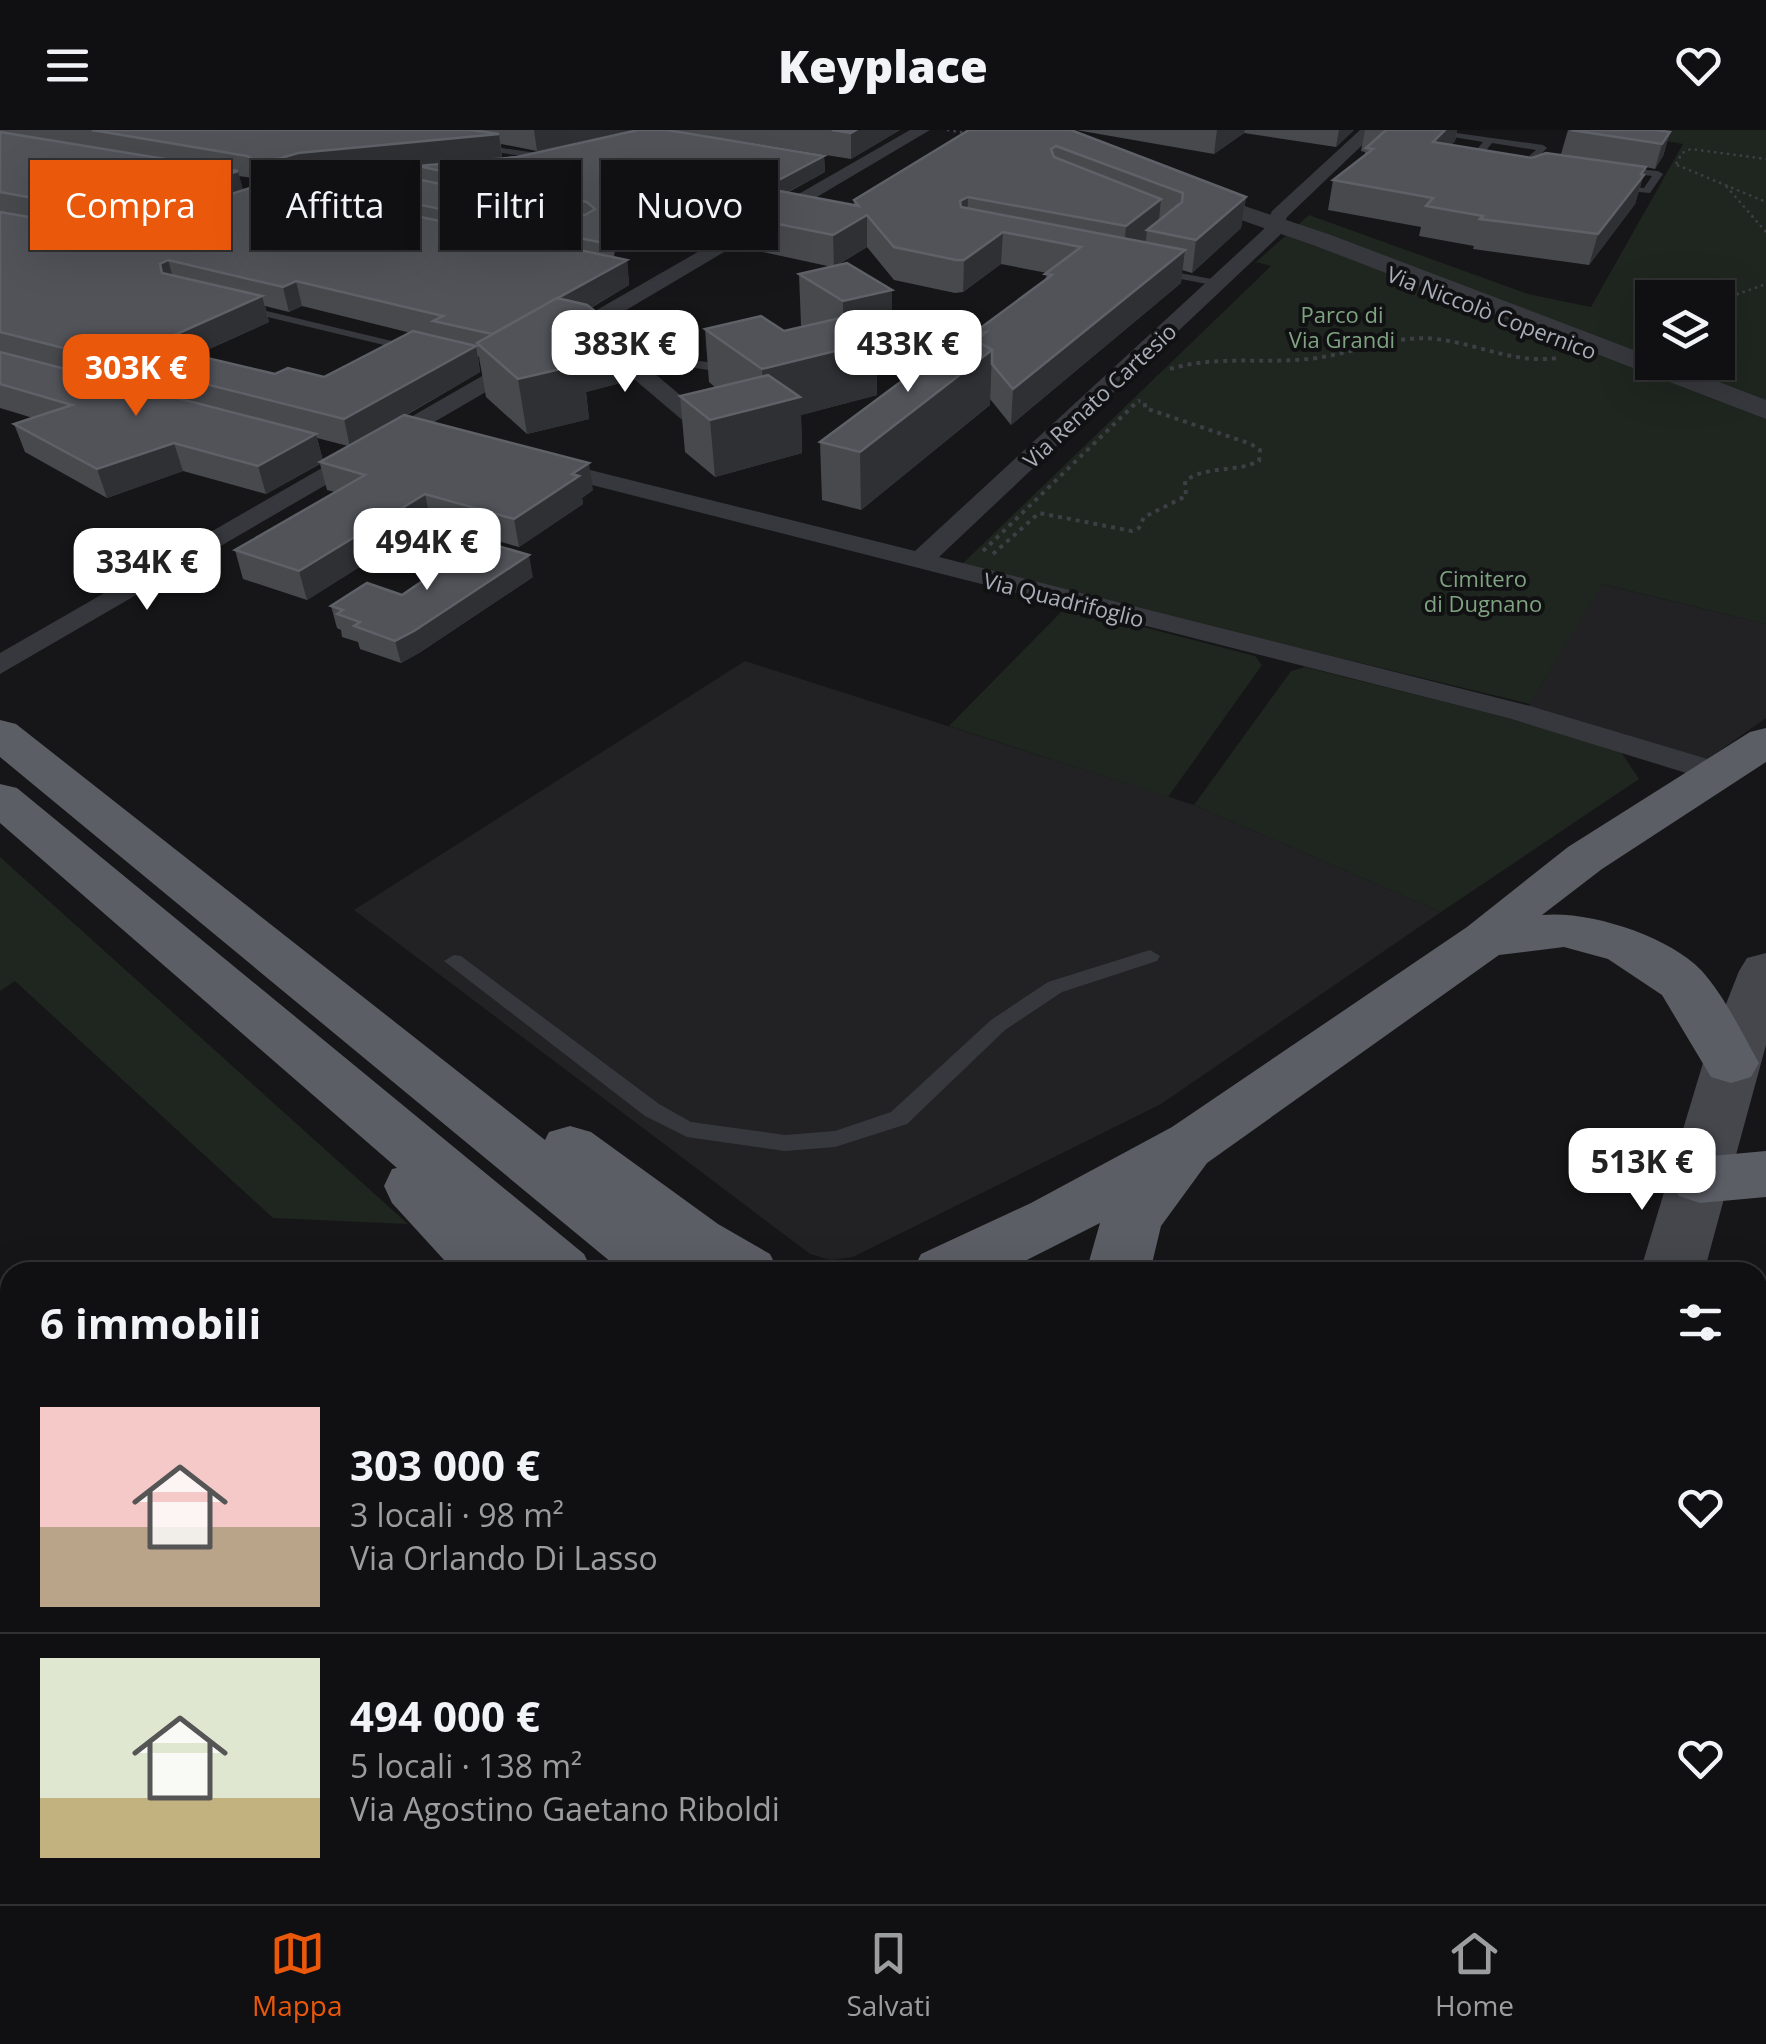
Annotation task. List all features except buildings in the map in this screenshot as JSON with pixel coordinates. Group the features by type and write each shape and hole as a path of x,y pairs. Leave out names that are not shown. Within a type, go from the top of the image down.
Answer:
{"highway":[{"path":"0,734 655,1262"},
{"path":"965,1262 1053,1220 1194,1143 1485,939 1510,914 1590,855 1766,742"},
{"path":"0,798 549,1262"},
{"path":"1485,939 1564,930 1626,946 1681,982 1730,1064"},
{"path":"256,1014 485,1262"},
{"path":"476,1118 543,1128 696,1242 730,1262"},
{"path":"1120,1262 1128,1230 1146,1196 1194,1143"},
{"path":"1700,1180 1766,1174"}],"main road":[{"path":"1675,1262 1730,1064 1766,970"}],"street":[{"path":"0,666 407,430 498,369 561,340 922,130"},
{"name":"Via Renato Cartesio","path":"919,562 1218,284 1273,231 1280,215 1370,130"},
{"path":"420,174 499,167 558,156"},
{"path":"817,163 854,169"},
{"name":"Via Niccolò Copernico","path":"1165,183 1312,242 1766,410"},
{"path":"233,184 251,188"},
{"path":"623,274 661,282"},
{"path":"561,340 614,352 702,425"},
{"name":"Via Niccolò Copernico","path":"1590,346 1766,418"},
{"path":"407,430 442,439"},
{"path":"318,450 356,460"},
{"name":"Via Quadrifoglio","path":"518,459 1518,712 1720,773"}],"lane":[{"path":"1416,130 1543,148 1534,156 1580,163"},
{"path":"1490,140 1470,164 1495,168"},
{"path":"471,144 558,156"},
{"path":"1609,186 1648,191 1658,174 1614,168"},
{"path":"1145,270 1218,284"},
{"path":"230,305 434,354"},
{"path":"614,352 714,367 746,360"},
{"path":"454,961 652,1110 687,1129 786,1142 835,1139 898,1118 998,1025 1055,987 1150,956"}],"path":[{"path":"947,130 979,135"},
{"path":"1658,174 1670,176 1682,153 1691,149 1766,158"},
{"path":"1676,164 1766,202"},
{"path":"1725,185 1766,232"},
{"path":"1735,295 1766,284"},
{"path":"1170,369 1211,358 1305,360 1406,338 1457,342 1524,361 1555,359 1635,330"},
{"path":"988,560 1033,516 1047,513 1132,530 1138,528 1144,517 1186,496 1185,480 1194,473 1242,470 1259,461 1260,450 1251,444 1145,408 1145,402 1138,401"}],"shaded area":[{"path":"1601,584 1766,624 1766,718 1705,761 1527,709"},
{"path":"745,661 1194,805 1441,912 1161,1104 853,1257 830,1260 810,1254 354,910"}],"green space":[{"path":"1644,130 1766,130 1766,624 1602,584 1530,704 960,566 1271,266 1256,262 1309,215 1528,294 1591,307 1683,144 1639,136"},
{"path":"1066,607 1255,656 1262,665 1168,797 949,726"},
{"path":"1305,667 1504,717 1621,752 1639,779 1441,912 1194,805 1291,671"},
{"path":"0,857 408,1224 273,1218 15,981 0,991"}],"park label":[{"name":"Parco di Via Grandi","path":"1342,326"},
{"name":"Cimitero di Dugnano","path":"1483,590"}]}
